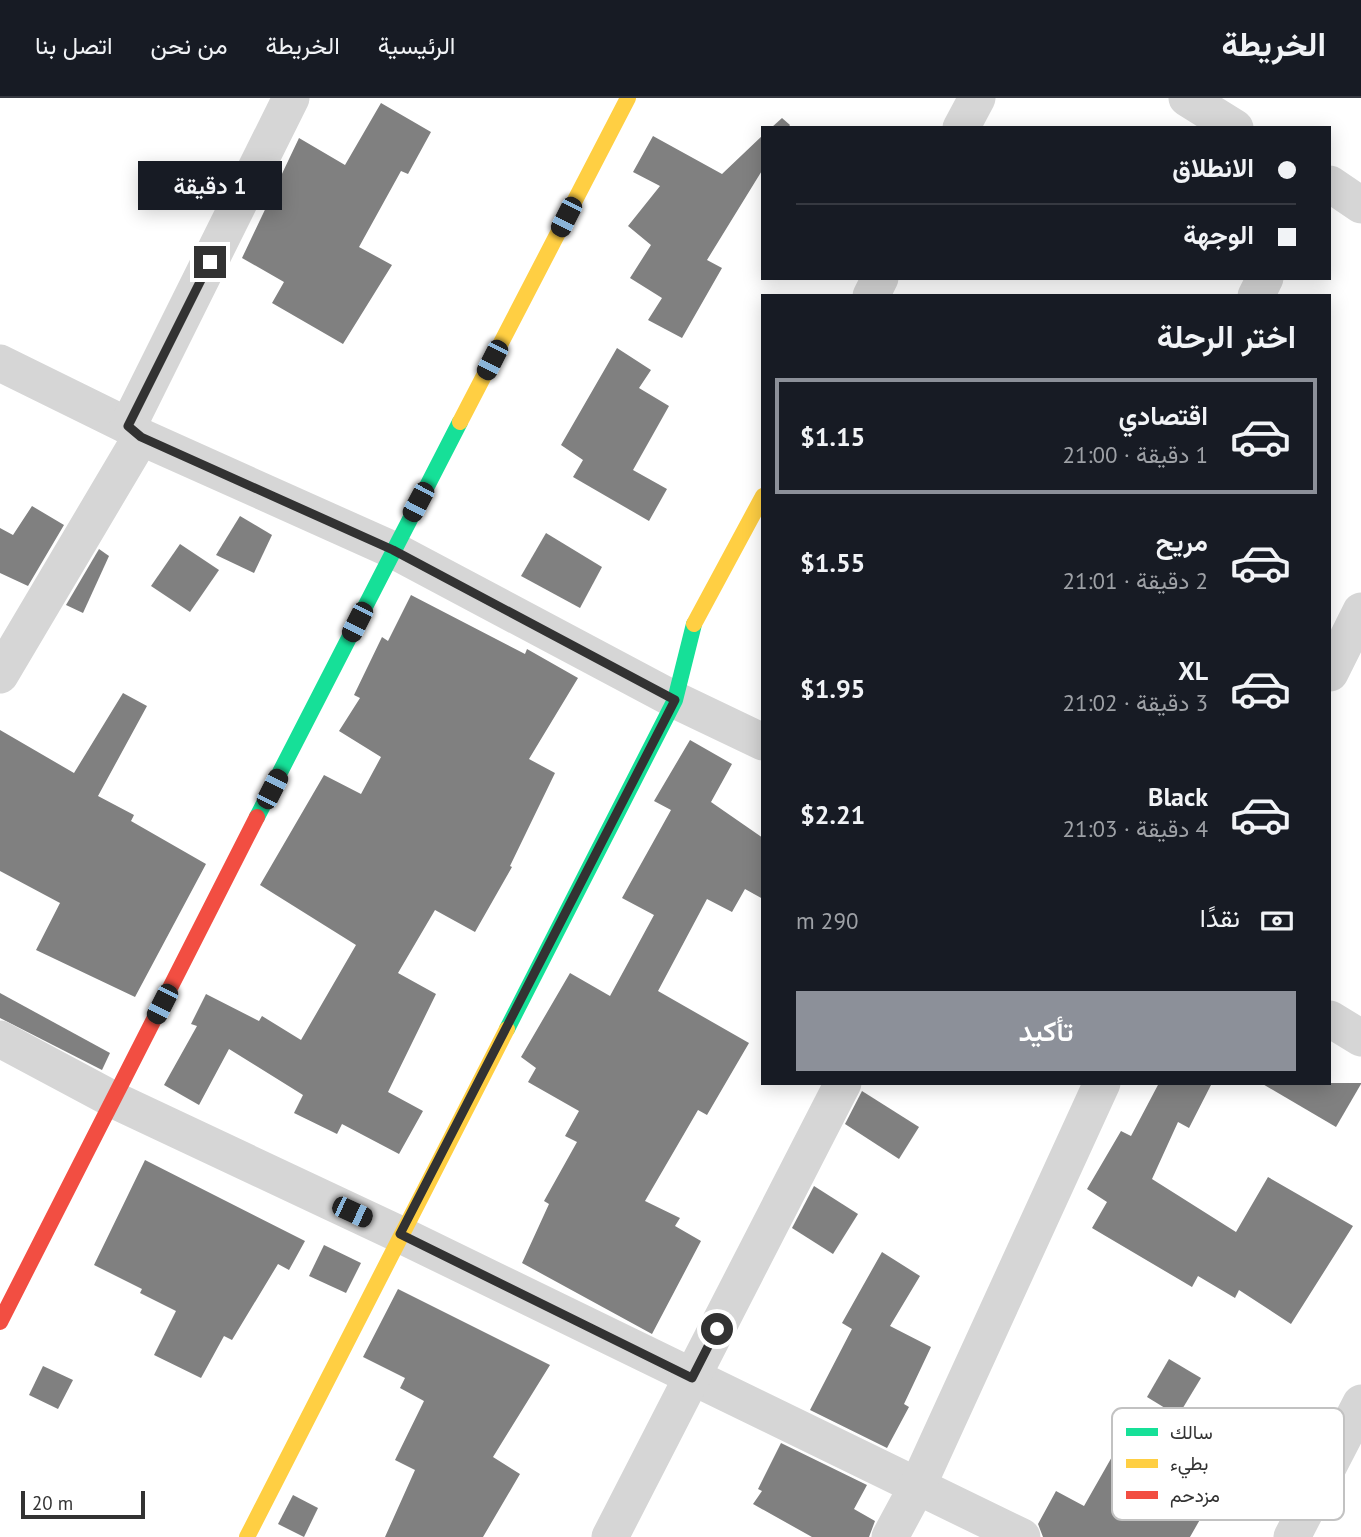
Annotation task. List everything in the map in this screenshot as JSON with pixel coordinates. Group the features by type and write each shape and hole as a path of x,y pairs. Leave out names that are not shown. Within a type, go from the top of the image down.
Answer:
{"street":[{"path":"0,675 135,432 291,98"},
{"path":"0,1322 393,550 628,98"},
{"path":"962,126 977,98"},
{"path":"1186,98 1232,126"},
{"path":"1331,185 1361,205"},
{"path":"0,363 135,432 393,550 675,700 761,741"},
{"path":"247,1537 675,700 695,622 761,500"},
{"path":"1331,671 1361,611"},
{"path":"1331,1020 1361,1038"},
{"path":"0,1039 114,1100 400,1234 1022,1537"},
{"path":"610,1537 842,1085"},
{"path":"890,1537 918,1485 1101,1085"},
{"path":"1344,1436 1361,1403"},
{"path":"1292,1537 1301,1520"}],"building":[{"path":"381,103 431,132 408,174 401,171 359,247 392,265 343,344 272,303 284,282 242,258 299,138 345,165"},
{"path":"782,118 790,125 789,126 773,126"},
{"path":"653,136 722,174 761,137 761,172 707,260 722,268 682,338 648,320 662,298 630,278 651,245 628,226 660,186 633,172"},
{"path":"617,348 651,370 639,388 669,406 633,470 667,489 649,521 573,477 583,460 561,445"},
{"path":"32,506 64,525 28,586 0,573 0,528 13,535"},
{"path":"240,516 272,535 254,573 216,555"},
{"path":"546,533 602,567 580,608 521,576"},
{"path":"180,544 219,570 190,612 151,586"},
{"path":"99,549 109,556 83,613 66,605"},
{"path":"411,595 525,654 527,649 578,678 529,759 555,773 510,866 512,867 475,932 435,910 398,973 436,994 388,1092 423,1111 399,1154 342,1124 337,1134 294,1113 303,1095 229,1049 199,1105 164,1085 197,1026 191,1024 206,994 259,1021 262,1016 301,1040 356,945 260,885 324,775 361,794 381,757 339,731 360,698 354,695 382,637 388,641"},
{"path":"123,693 147,706 98,796 134,815 131,821 206,864 135,997 36,950 60,903 0,871 0,730 74,773"},
{"path":"690,740 732,764 711,802 761,837 761,898 745,889 732,912 707,899 658,991 749,1043 707,1115 698,1110 645,1201 680,1218 675,1226 701,1241 652,1334 522,1263 549,1204 544,1201 577,1142 565,1136 579,1111 528,1082 536,1068 521,1057 570,973 610,996 654,915 622,898 671,810 654,801"},
{"path":"0,993 110,1053 102,1070 0,1018"},
{"path":"1361,1083 1336,1127 1264,1085"},
{"path":"1158,1085 1211,1085 1189,1128 1178,1122 1152,1179 1236,1232 1268,1177 1353,1226 1291,1324 1239,1290 1235,1298 1198,1276 1192,1287 1092,1228 1107,1202 1087,1189 1121,1131 1131,1136"},
{"path":"862,1091 919,1127 899,1159 845,1124"},
{"path":"145,1160 305,1241 289,1270 278,1264 232,1340 224,1336 201,1378 154,1355 176,1311 140,1293 142,1289 94,1265"},
{"path":"814,1186 858,1214 833,1254 792,1228"},
{"path":"324,1245 361,1263 346,1293 309,1276"},
{"path":"882,1252 920,1276 890,1326 931,1347 904,1404 909,1407 887,1448 810,1410 852,1329 842,1323"},
{"path":"398,1289 550,1365 493,1457 520,1474 483,1537 385,1537 415,1470 395,1460 424,1401 400,1388 405,1378 363,1357"},
{"path":"1169,1359 1201,1378 1183,1408 1165,1408 1147,1397"},
{"path":"43,1366 73,1380 58,1409 29,1395"},
{"path":"781,1443 867,1485 854,1509 875,1521 869,1537 812,1537 753,1504 762,1491 758,1489"},
{"path":"1112,1457 1112,1520 1200,1520 1190,1537 1043,1537 1038,1524 1056,1491 1084,1506"},
{"path":"293,1495 318,1508 304,1537 278,1524"}],"traffic: fast":[{"path":"257,817 460,422"},
{"path":"507,1029 675,700 694,624"}],"traffic: slow":[{"path":"460,422 628,98"},
{"path":"694,624 761,500"},
{"path":"247,1537 507,1029"}],"traffic: jam":[{"path":"0,1322 257,817"}],"route":[{"path":"210,262 128,426 141,437 393,550 675,700 400,1234 692,1378 717,1329"}]}
